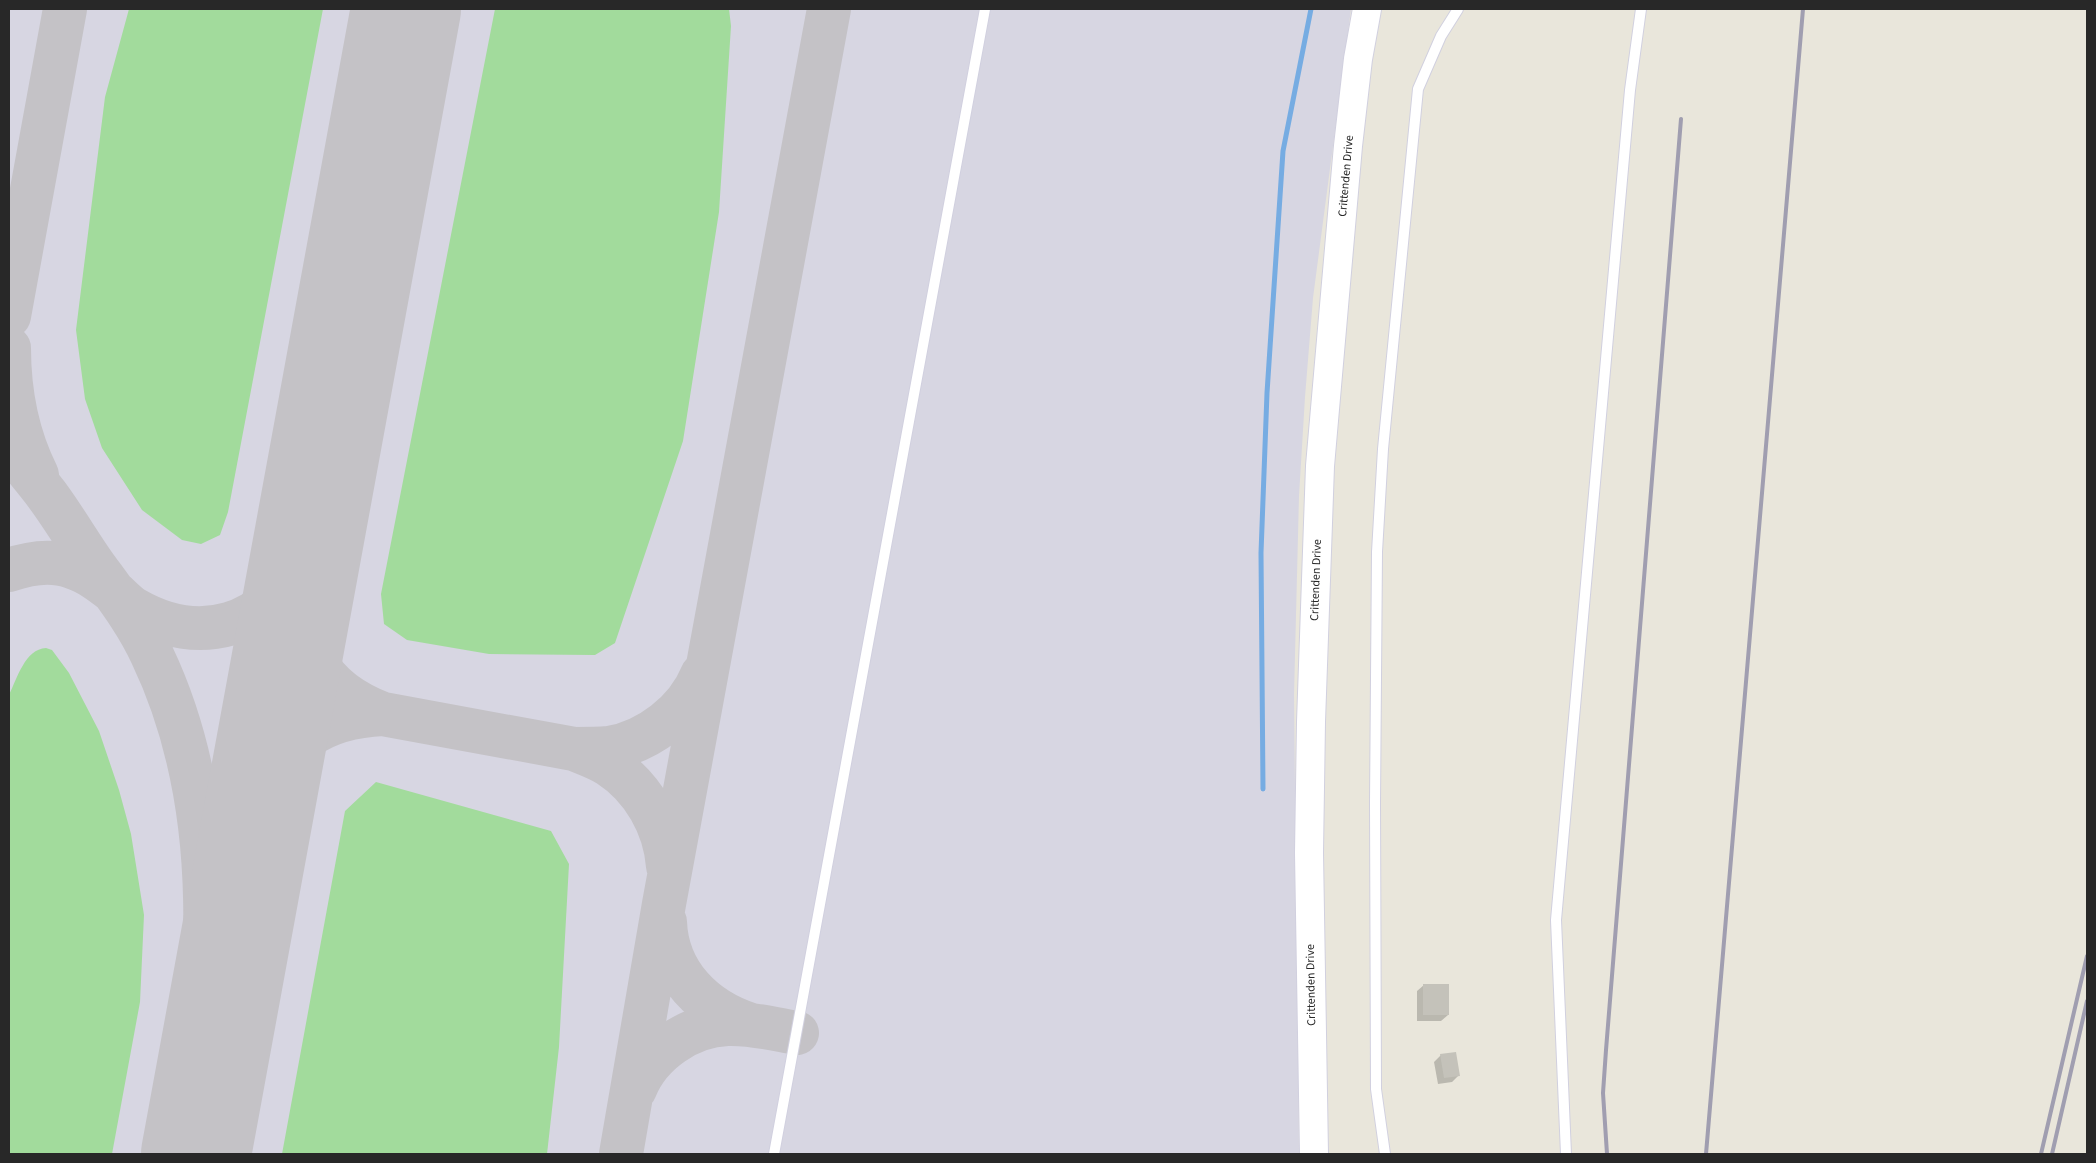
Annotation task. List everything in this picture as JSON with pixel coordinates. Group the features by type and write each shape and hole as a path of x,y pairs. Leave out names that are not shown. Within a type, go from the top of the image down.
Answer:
{"street":[{"name":"Crittenden Drive","path":"1314,1154 1309,852 1311,722 1320,466 1348,146 1358,59 1367,9"}],"lane":[{"path":"774,1154 985,9"},
{"path":"1385,1154 1376,1089 1375,643 1377,552 1382,468 1418,89 1440,36 1458,9"},
{"path":"1566,1154 1556,920 1630,90 1641,9"}],"shaded area":[{"path":"9,9 1351,9 1313,298 1299,496 1294,695 1299,1154 9,1154"}],"green space":[{"path":"129,9 323,9 228,512 220,535 201,544 182,540 142,510 102,448 85,399 76,330 105,97"},
{"path":"495,9 729,9 731,26 719,212 683,441 615,643 595,655 489,654 407,640 384,624 381,594"},
{"path":"46,648 52,650 69,673 99,731 119,790 131,834 144,915 140,1002 112,1154 9,1154 9,695 27,659 32,654"},
{"path":"376,782 551,831 569,864 559,1047 547,1154 282,1154 345,811"}],"building":[{"path":"1423,984 1449,984 1449,1015 1423,1015"},
{"path":"1456,1052 1460,1076 1444,1078 1440,1054"}],"waterway":[{"path":"1263,789 1261,553 1267,393 1283,151 1311,9"}],"taxiway":[{"path":"9,316 65,9"},
{"path":"621,1154 664,904 829,9"},
{"path":"9,348 9,365 15,413 24,445 37,475"},
{"path":"9,570 24,565 40,563 56,563 72,567 99,581 134,609 159,621 183,627 207,628 229,624 250,615 269,601 286,583 300,560 330,402"},
{"path":"9,447 53,504 140,631 152,655 176,715 192,776 201,838 205,901 204,964 200,1028 184,1154"},
{"path":"302,573 304,621 308,642 315,660 340,691 359,703 383,714"},
{"path":"668,866 666,851 657,822 642,796 632,784 609,765 574,749 609,748 624,745 652,732 676,713 687,701 702,675"},
{"path":"260,802 270,781 293,749 307,737 323,728 360,716 383,714 574,749"},
{"path":"665,922 667,941 673,958 691,987 718,1010 751,1025"},
{"path":"635,1089 641,1076 660,1053 672,1043 699,1030 728,1024 745,1024 797,1033"}],"runway":[{"path":"196,1154 406,9"}],"railway":[{"path":"1706,1154 1803,9"},
{"path":"1607,1154 1603,1093 1606,1050 1681,119"},
{"path":"2041,1154 2087,956"},
{"path":"2052,1154 2087,1001"}]}
